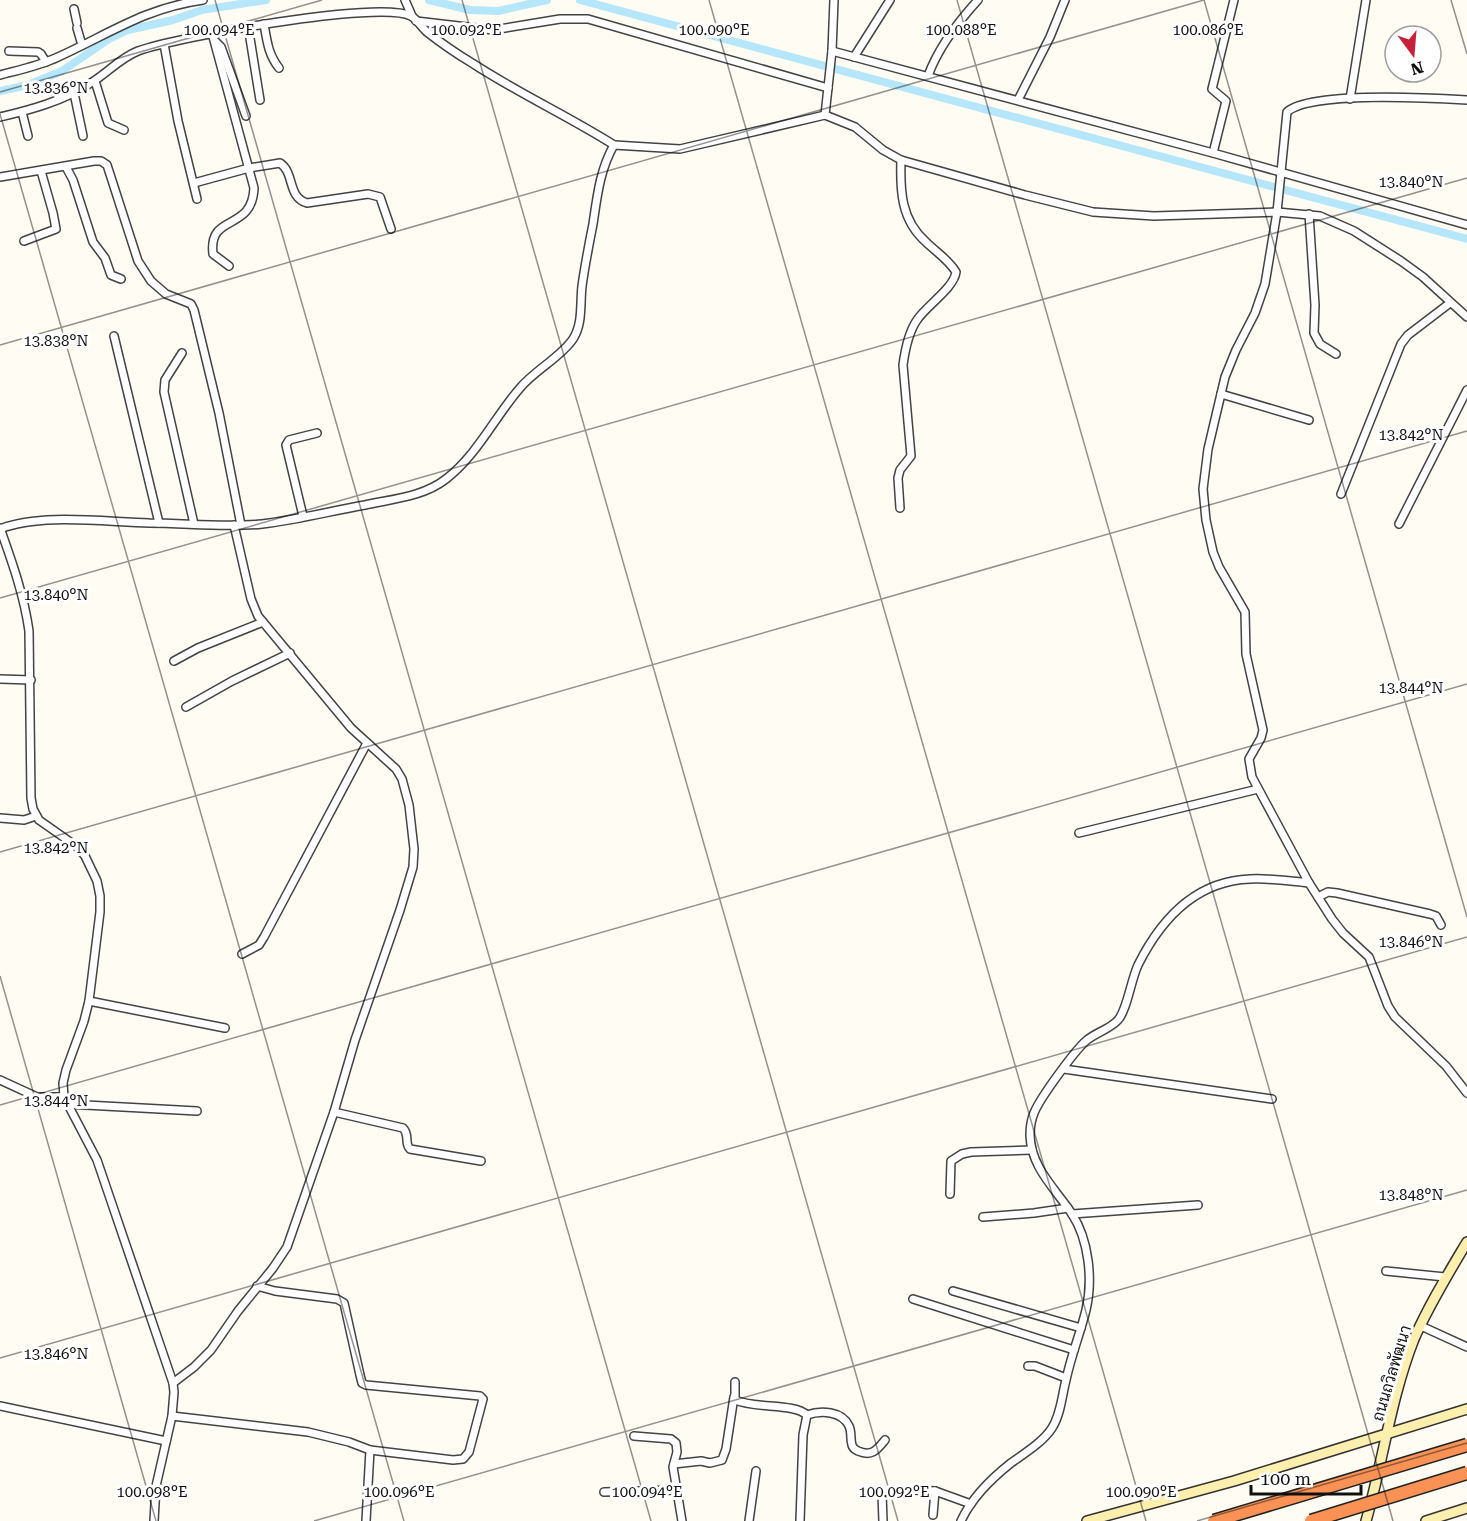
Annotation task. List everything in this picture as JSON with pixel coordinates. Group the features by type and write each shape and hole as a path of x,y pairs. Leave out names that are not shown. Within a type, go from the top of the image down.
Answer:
{"highway":[{"path":"1214,1521 1467,1445"},
{"path":"1311,1521 1467,1473"}],"main road":[{"name":"ถนนถวิลพัฒนา","path":"1366,1521 1403,1374 1435,1294 1467,1242"},
{"path":"1087,1521 1234,1481 1467,1409"},
{"path":"1426,1521 1467,1508"}],"street":[{"path":"0,75 46,62 137,18 176,4 203,0"},
{"path":"405,0 412,16 429,33 470,62 614,145 681,149 825,115 855,127 883,150 901,160 1093,212 1150,216 1277,212 1309,214 1332,220 1354,231 1423,277 1467,317"},
{"path":"825,115 832,51 834,0"},
{"path":"854,57 890,0"},
{"path":"928,76 934,60 953,31 978,0"},
{"path":"1018,100 1050,37 1065,0"},
{"path":"1213,153 1226,101 1212,89 1234,0"},
{"path":"1350,99 1366,0"},
{"path":"74,9 82,45"},
{"path":"0,117 22,112 74,93 95,81 121,59 138,51 164,44 213,37 248,26 365,12 412,16 493,30 560,19 588,20 828,84"},
{"path":"264,24 268,49 279,68"},
{"path":"248,26 260,100"},
{"path":"213,37 221,47 246,116"},
{"path":"213,37 254,188 254,200 249,211 221,228 215,234 212,243 213,254 229,266"},
{"path":"164,44 178,121 196,199"},
{"path":"9,51 38,52 46,62"},
{"path":"832,51 1213,153 1467,225"},
{"path":"95,81 108,123 124,130"},
{"path":"74,93 83,136"},
{"path":"1467,100 1407,98 1314,101 1293,106 1287,112 1277,212 1261,297 1236,350 1221,394 1208,449 1203,489 1206,520 1213,552 1245,612 1246,654 1263,723 1261,738 1249,759 1250,769 1258,789 1318,897 1343,933 1369,957 1388,1006 1395,1017 1446,1066 1467,1093"},
{"path":"22,112 28,136"},
{"path":"154,1521 156,1486 172,1416 173,1383 97,1160 66,1100 63,1083 89,1001 100,896 97,881 85,856 76,846 46,826 36,816 31,798 29,631 26,606 0,528 17,523 50,520 261,524 422,493 438,484 473,453 528,378 573,339 579,328 582,288 601,175 607,156 614,145"},
{"path":"900,508 898,478 900,470 910,456 903,365 905,351 918,318 952,281 956,272 951,264 923,240 908,218 901,197 901,160"},
{"path":"0,177 94,161 101,161 107,165 138,261 151,281 166,294 191,304 194,310 219,413 252,606 336,711 366,743 389,762 402,779 409,805 414,849 413,867 355,1040 334,1112 286,1247 273,1268 257,1286 211,1350 173,1383"},
{"path":"194,183 249,168 280,163 287,169 293,191 307,203 368,194 380,197 391,229"},
{"path":"66,167 73,180 93,242 105,258 111,275 121,279"},
{"path":"24,241 56,229 41,171"},
{"path":"1309,214 1315,296 1314,333 1320,344 1336,354"},
{"path":"1341,494 1401,344 1408,335 1450,303"},
{"path":"114,336 159,523"},
{"path":"182,353 165,380 164,392 194,524"},
{"path":"1399,524 1467,390"},
{"path":"1221,394 1309,420"},
{"path":"303,516 286,445 289,440 316,434"},
{"path":"174,661 198,648 263,622"},
{"path":"186,707 232,681 290,653"},
{"path":"0,679 31,680"},
{"path":"242,954 259,945 264,937 366,743"},
{"path":"1079,833 1258,789"},
{"path":"0,818 24,820 36,816"},
{"path":"962,1521 971,1504 1008,1466 1052,1429 1086,1309 1090,1278 1084,1248 1070,1211 1042,1173 1032,1150 1030,1134 1033,1114 1038,1104 1086,1041 1118,1021 1138,967 1155,936 1163,924 1188,900 1236,880 1263,879 1309,883"},
{"path":"1318,897 1328,892 1355,897 1434,915 1441,925"},
{"path":"89,1001 225,1028"},
{"path":"1064,1069 1272,1099"},
{"path":"0,1080 37,1097 197,1110"},
{"path":"334,1112 403,1128 408,1134 407,1146 410,1149 481,1161"},
{"path":"950,1194 951,1161 962,1154 1032,1150"},
{"path":"983,1217 1198,1205"},
{"path":"1386,1271 1445,1277"},
{"path":"172,1416 308,1432 349,1442 370,1450 453,1460 463,1459 469,1452 483,1399 480,1396 366,1384 361,1379 344,1303 337,1299 275,1292 257,1286"},
{"path":"953,1290 1081,1328"},
{"path":"913,1299 1074,1350"},
{"path":"1421,1326 1467,1347"},
{"path":"1028,1366 1035,1366 1066,1378"},
{"path":"674,1464 701,1461 710,1463 722,1460 726,1449 735,1382"},
{"path":"734,1397 735,1400 759,1407 797,1409 807,1415 828,1412 844,1419 850,1427 852,1446 869,1454 873,1453 885,1440"},
{"path":"0,1406 166,1441"},
{"path":"800,1521 802,1445 807,1415"},
{"path":"634,1436 674,1440 677,1452 674,1464 676,1490 682,1521"},
{"path":"366,1521 370,1450"},
{"path":"749,1521 756,1471"},
{"path":"604,1492 676,1490"},
{"path":"914,1490 935,1491 971,1504"},
{"path":"933,1515 935,1491"},
{"path":"882,1494 883,1521"}],"waterway":[{"path":"0,91 28,85 62,71 109,39 128,30 173,20 202,10 266,0"},
{"path":"429,0 470,10 498,11 547,0"},
{"path":"580,0 1467,239"}]}
